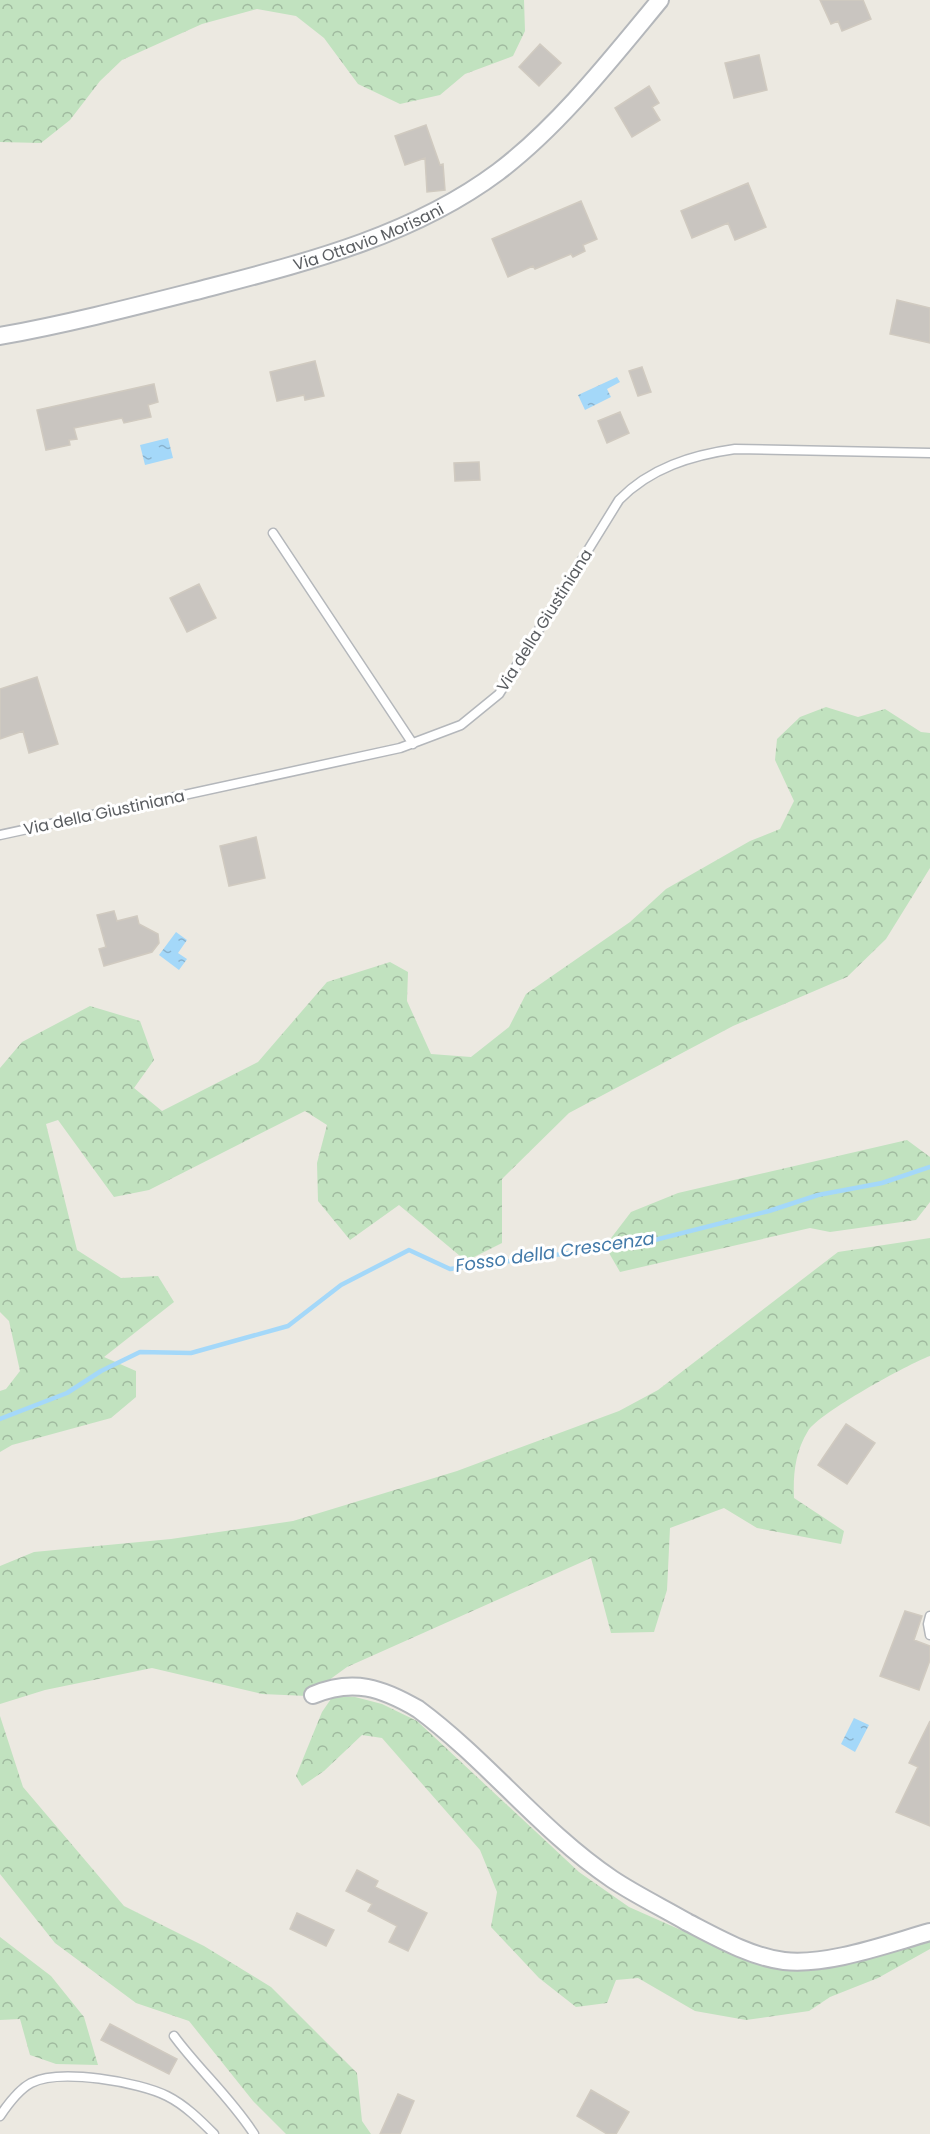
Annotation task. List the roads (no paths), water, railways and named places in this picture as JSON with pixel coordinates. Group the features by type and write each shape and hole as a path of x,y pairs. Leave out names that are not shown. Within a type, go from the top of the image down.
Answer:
{"street":[{"name":"Via Ottavio Morisani","path":"0,336 68,323 286,268 380,237 420,220 471,191 519,154 561,113 660,0"},
{"path":"313,1695 343,1685 370,1688 396,1696 418,1709 572,1847 613,1880 711,1934 760,1955 784,1961 810,1960 837,1956 930,1932"}],"lane":[{"name":"Via della Giustiniana","path":"0,835 413,744 467,721 499,694 611,511 628,490 651,474 694,458 735,449 930,453"},
{"path":"273,533 413,744"},
{"path":"930,1616 930,1635"},
{"path":"174,2036 195,2065 237,2108 254,2134"},
{"path":"0,2116 18,2093 38,2080 59,2077 100,2080 134,2084 168,2096 197,2116 214,2134"}],"water":[{"path":"617,377 620,382 607,389 611,397 585,410 578,395"},
{"path":"168,438 173,458 145,465 140,445"},
{"path":"176,932 187,940 178,953 187,959 179,970 159,955"},
{"path":"854,1718 869,1725 855,1752 841,1744"}],"waterway":[{"name":"Fosso della Crescenza","path":"0,1419 67,1393 101,1371 140,1352 191,1353 288,1326 341,1285 409,1250 450,1269 643,1243 769,1211 818,1195 882,1183 930,1167"}]}
